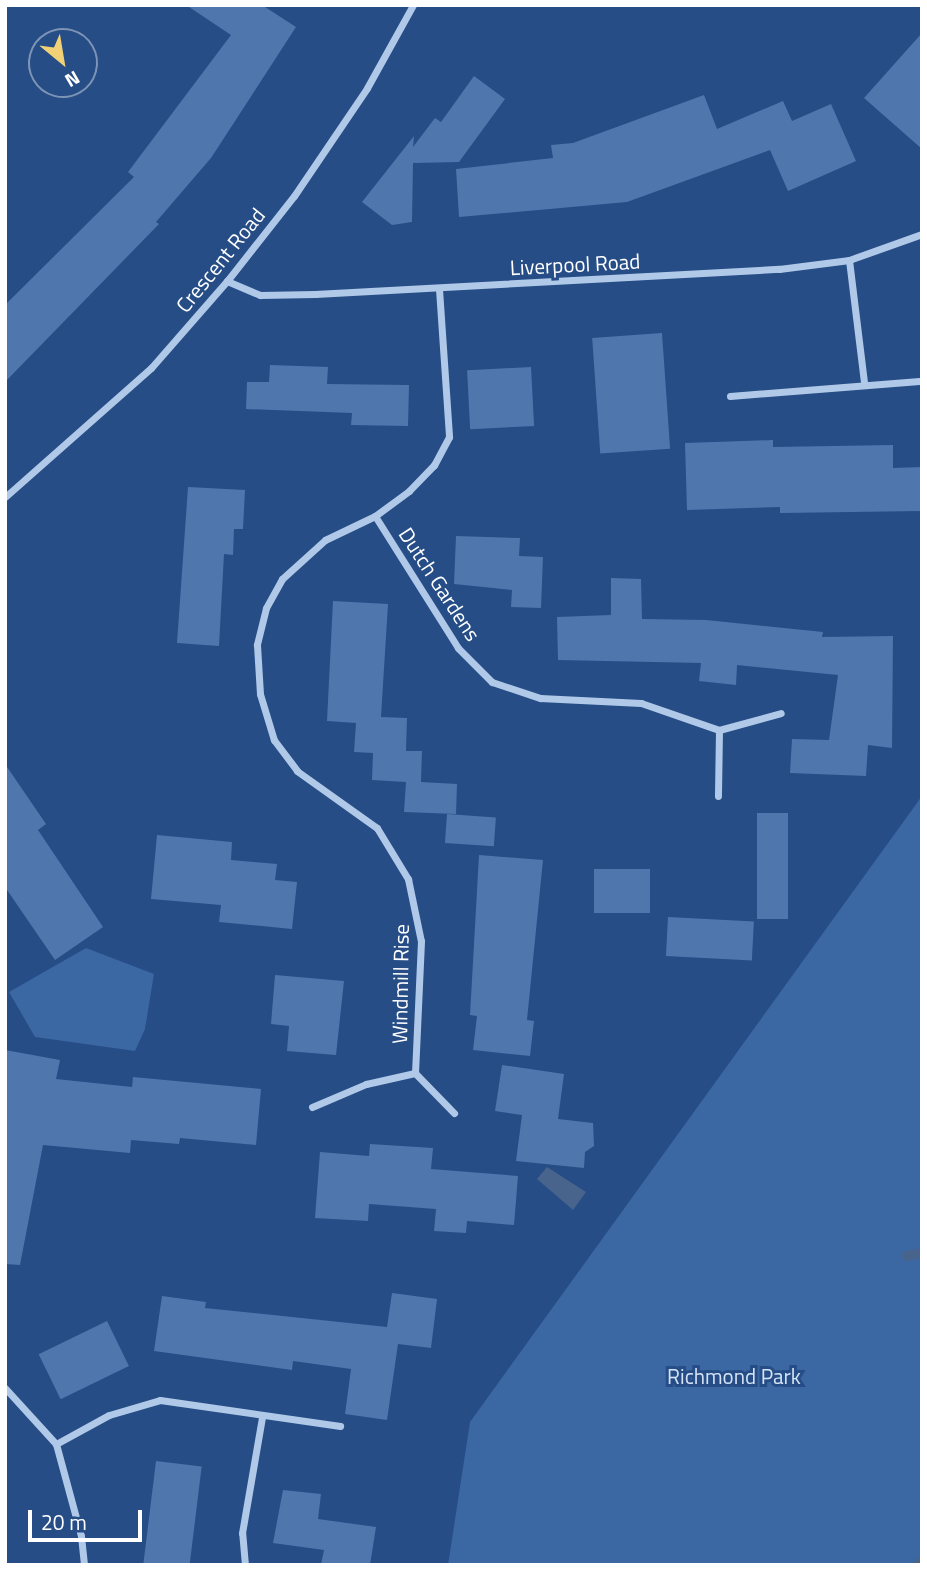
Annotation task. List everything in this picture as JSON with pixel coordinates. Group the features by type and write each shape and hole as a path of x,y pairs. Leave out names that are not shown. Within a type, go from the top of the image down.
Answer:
{"street":[{"name":"Crescent Road","path":"5,497 151,368 227,281 294,196 367,88 413,5"},
{"name":"Liverpool Road","path":"227,281 260,295 439,289 779,269 849,260 922,234"},
{"path":"849,260 864,383"},
{"name":"Windmill Rise","path":"439,289 449,437 434,465 375,516 325,540 282,579 267,608 257,645 260,695 274,740 296,771 377,828 408,879 421,941 415,1073 454,1113"},
{"path":"730,396 864,383 922,381"},
{"name":"Dutch Gardens","path":"375,516 457,648 492,682 540,698 641,703 719,730"},
{"path":"718,796 719,730 781,713"},
{"name":"Windmill Rise","path":"312,1107 366,1084 415,1073"},
{"path":"5,1388 56,1444 81,1536 84,1565"},
{"path":"56,1444 110,1415 160,1400 262,1417 340,1426"},
{"path":"245,1565 242,1533 262,1417"}],"green space":[{"name":"Richmond Park","path":"922,796 922,1565 448,1565 470,1422"},
{"path":"86,948 154,974 145,1029 135,1051 35,1037 9,992"}],"shaded area":[{"path":"547,1167 586,1192 573,1210 537,1179"}],"building":[{"path":"186,5 262,5 296,27 211,158 156,222 159,224 5,382 5,305 134,177 128,172 231,35"},
{"path":"922,33 922,149 864,98"},
{"path":"474,76 505,99 459,162 413,163 412,222 392,225 362,202 414,136 413,147 435,118 441,122"},
{"path":"704,95 717,129 783,101 792,121 831,104 856,161 788,191 770,150 627,202 459,217 456,169 553,158 551,145 573,143"},
{"path":"662,333 670,449 600,454 592,338"},
{"path":"270,365 328,367 327,384 409,385 408,426 351,425 352,413 246,409 247,382 269,382"},
{"path":"531,367 534,426 470,429 467,370"},
{"path":"773,440 773,447 893,445 893,468 922,467 922,511 780,513 780,507 687,510 685,443"},
{"path":"188,487 245,490 243,529 234,529 233,555 224,554 219,646 177,643"},
{"path":"456,536 520,538 519,556 543,557 541,608 511,607 512,590 454,584"},
{"path":"611,578 641,579 642,619 706,620 823,632 822,637 893,636 892,748 868,745 866,776 790,773 792,739 829,740 838,675 737,665 736,685 699,681 701,663 558,660 557,617 611,615"},
{"path":"333,601 388,604 381,717 407,718 406,751 422,751 421,782 457,784 456,814 404,812 406,782 372,780 373,753 354,752 356,723 327,721"},
{"path":"5,764 46,824 38,830 103,927 55,960 5,887"},
{"path":"757,813 788,813 788,919 757,919"},
{"path":"447,814 496,817 494,846 445,843"},
{"path":"157,835 232,842 231,860 277,864 275,880 297,882 292,929 219,922 221,905 151,899"},
{"path":"479,855 543,860 527,1020 534,1021 530,1056 473,1050 477,1016 470,1015"},
{"path":"594,869 650,869 650,913 594,913"},
{"path":"668,917 754,922 752,960 666,956"},
{"path":"275,975 344,981 336,1055 287,1051 289,1026 271,1024"},
{"path":"5,1050 60,1060 56,1079 132,1087 133,1077 261,1089 256,1145 180,1138 179,1144 131,1140 130,1153 43,1145 20,1265 5,1264"},
{"path":"502,1065 564,1074 558,1119 593,1123 594,1146 585,1152 584,1168 516,1161 522,1115 495,1111"},
{"path":"370,1144 433,1148 431,1169 518,1176 514,1225 467,1221 466,1233 434,1231 436,1209 369,1204 368,1221 315,1218 320,1152 369,1156"},
{"path":"392,1293 437,1299 431,1348 398,1344 387,1420 345,1414 351,1369 293,1361 292,1370 154,1351 162,1296 206,1302 205,1308 387,1327"},
{"path":"107,1321 129,1366 61,1399 39,1354"},
{"path":"156,1461 202,1467 190,1565 143,1565"},
{"path":"283,1490 321,1494 318,1519 376,1527 370,1565 321,1565 324,1550 273,1543"}],"waterway":[{"path":"907,1256 922,1253"},
{"path":"917,1565 922,1561"}]}
